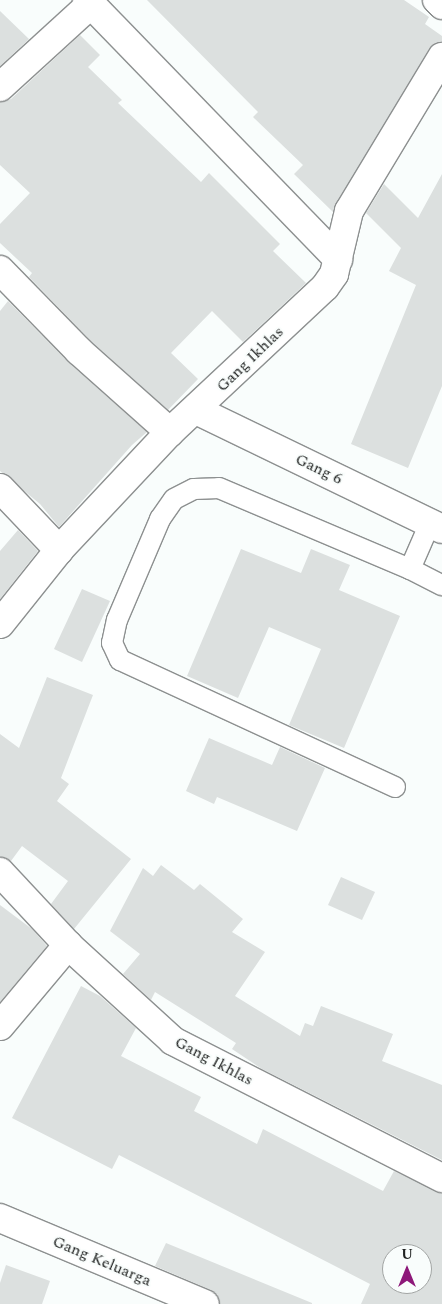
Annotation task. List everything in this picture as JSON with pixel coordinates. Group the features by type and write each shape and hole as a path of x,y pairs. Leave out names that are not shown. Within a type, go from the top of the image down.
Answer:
{"street":[{"path":"437,0 442,5"},
{"path":"0,87 89,2 338,259"},
{"name":"Gang Ikhlas","path":"0,624 59,550 170,432 196,410 325,287 334,274 349,211 442,57"},
{"path":"0,270 79,351 170,432"},
{"name":"Gang 6","path":"196,410 436,526"},
{"path":"0,488 59,550"},
{"name":"Gang Ikhlas","path":"0,872 68,945 173,1041 442,1178"},
{"path":"0,1026 68,945"},
{"name":"Gang Keluarga","path":"0,1218 205,1304"}],"lane":[{"path":"395,787 120,660 112,643 116,620 160,519 174,499 194,489 220,488 410,569 442,585"},
{"path":"410,569 436,526"}],"building":[{"path":"147,0 404,0 429,17 425,24 442,36 442,41 429,49 333,212 294,174 303,165 253,117 258,112"},
{"path":"0,11 29,39 0,66"},
{"path":"80,35 100,55 88,67 122,100 118,103 201,182 209,173 280,244 273,251 306,283 243,342 212,311 171,353 198,379 168,410 90,340 29,277 32,273 0,243 0,224 30,193 0,165 0,102 11,99"},
{"path":"442,174 442,386 408,468 351,444 416,285 389,271 401,248 366,213 384,184 418,218"},
{"path":"8,301 69,363 147,432 132,445 59,527 40,504 0,471 0,311"},
{"path":"18,530 38,551 0,599 0,551"},
{"path":"241,549 301,573 311,549 350,565 339,590 400,616 344,748 289,725 321,649 269,627 238,698 187,676"},
{"path":"82,589 110,601 82,662 54,649"},
{"path":"47,677 93,695 61,778 69,784 57,801 131,859 74,929 51,904 68,881 22,846 11,861 0,857 0,734 19,748"},
{"path":"209,738 272,765 280,747 325,768 297,831 217,797 214,804 186,791"},
{"path":"161,865 194,890 200,884 243,919 232,932 265,952 235,996 300,1036 305,1023 313,1026 321,1006 393,1034 382,1061 442,1085 442,1160 262,1069 232,1049 236,1043 155,992 151,1000 123,974 140,954 110,931 143,868 153,876"},
{"path":"341,877 375,892 362,920 328,905"},
{"path":"0,905 32,929 47,946 0,1002"},
{"path":"81,986 100,996 136,1028 121,1056 201,1097 194,1111 257,1144 263,1129 383,1191 394,1171 442,1194 442,1304 361,1304 370,1284 119,1155 112,1169 12,1118"},
{"path":"166,1243 312,1304 220,1304 218,1295 211,1290 155,1266"},
{"path":"6,1265 50,1281 42,1304 0,1304 0,1283"}]}
